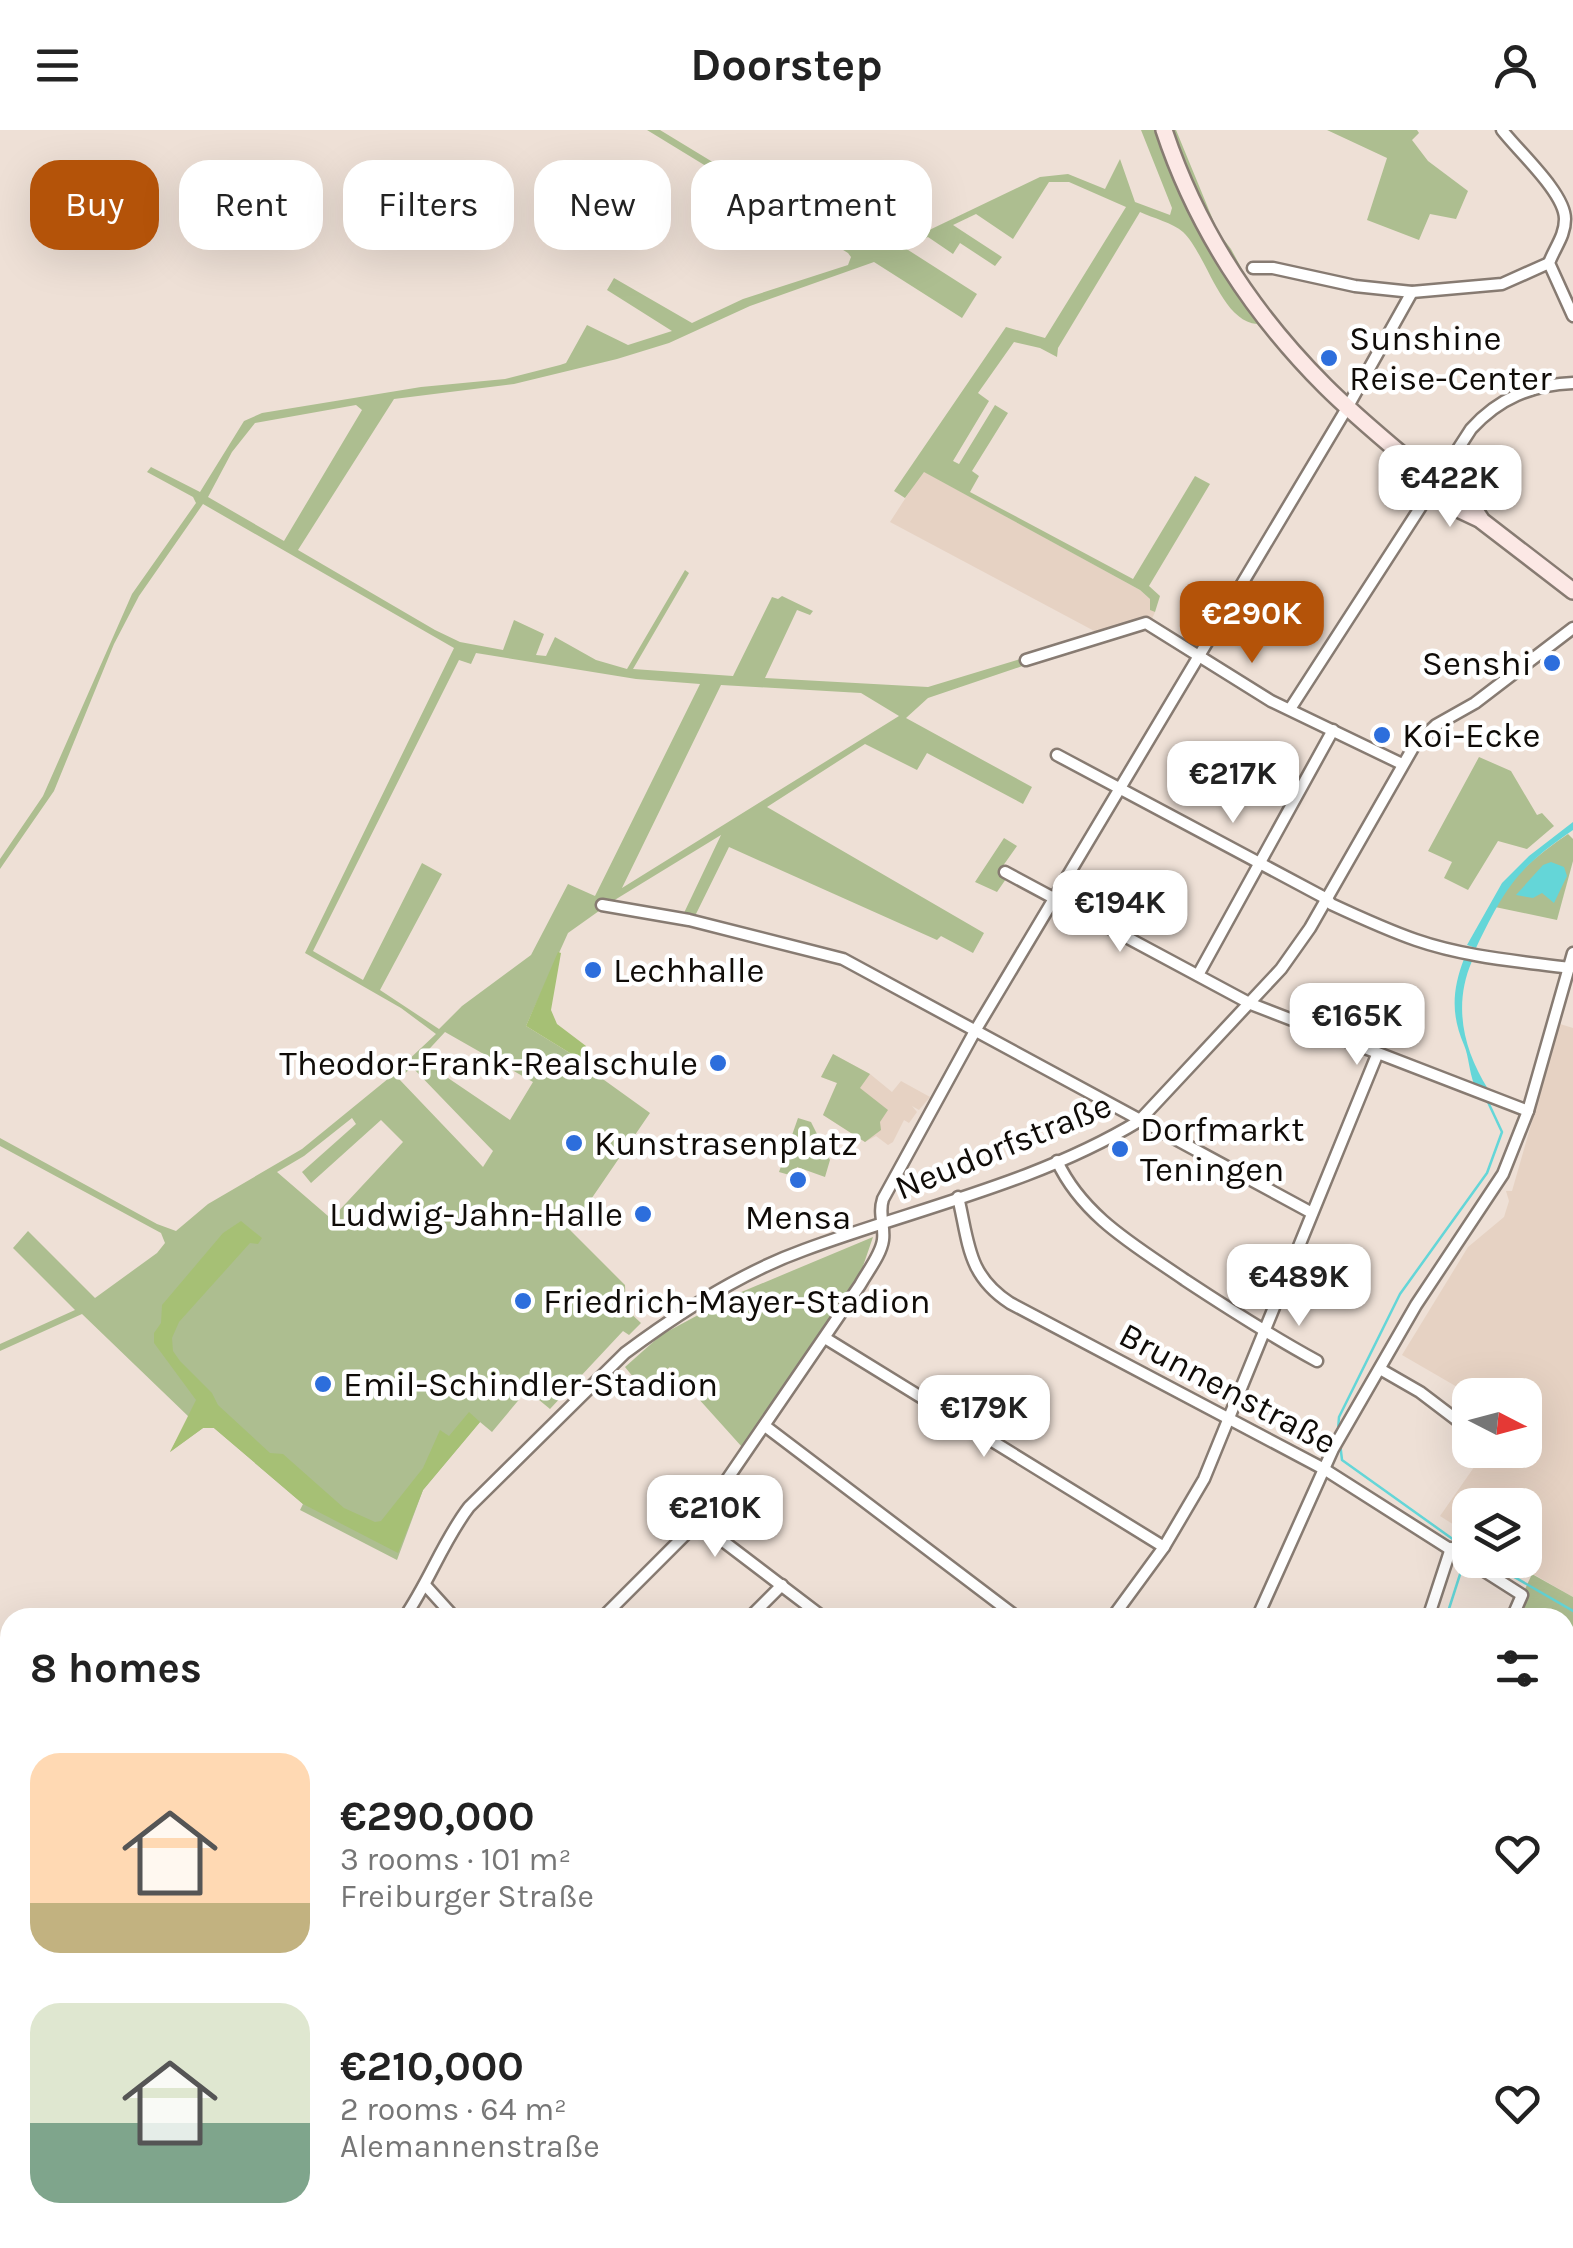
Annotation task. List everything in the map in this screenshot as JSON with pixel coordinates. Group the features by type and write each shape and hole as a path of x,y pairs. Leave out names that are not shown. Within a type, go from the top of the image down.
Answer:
{"main road":[{"path":"1166,138 1204,222 1245,292 1301,362 1462,511 1480,519 1573,592"}],"street":[{"path":"1502,130 1559,197 1573,206"},
{"path":"1253,268 1412,292 1502,284 1550,263 1559,246 1565,217 1559,197"},
{"path":"1559,246 1573,240"},
{"path":"1550,263 1573,316"},
{"path":"612,1608 698,1522 881,1248 884,1199 975,1031 1348,408 1412,292"},
{"path":"1290,709 1470,429 1500,401 1525,390 1573,383"},
{"path":"1026,660 1146,622 1271,701 1402,764"},
{"name":"Neudorfstraße","path":"411,1608 469,1507 625,1353 703,1300 766,1266 1057,1161 1110,1138 1139,1120 1281,969 1327,899 1414,746 1436,725 1476,703 1573,628"},
{"path":"1561,637 1573,642"},
{"path":"1198,974 1333,730"},
{"path":"1057,756 1377,925 1420,942 1569,974"},
{"path":"1005,872 1252,1004 1528,1112"},
{"path":"602,904 689,920 844,959 1312,1213"},
{"path":"1261,1608 1333,1449 1455,1242 1503,1174 1528,1112 1573,953"},
{"path":"1119,1608 1164,1547 1204,1479 1377,1054"},
{"path":"1057,1161 1082,1202 1112,1230 1262,1331 1317,1361"},
{"name":"Brunnenstraße","path":"958,1197 972,1258 987,1288 1324,1470 1452,1549"},
{"path":"824,1338 1164,1547"},
{"path":"1380,1369 1452,1416"},
{"path":"764,1426 1005,1608"},
{"path":"698,1522 811,1608"},
{"path":"1432,1608 1452,1561"},
{"name":"Brunnenstraße","path":"1497,1578 1522,1594 1516,1608"},
{"path":"426,1586 446,1608"},
{"path":"759,1608 782,1586"}],"shaded area":[{"path":"923,471 1140,590 1150,599 1151,610 1155,612 1151,621 1133,620 1098,633 890,522"},
{"path":"1560,1024 1573,1028 1573,1597 1540,1578 1542,1488 1460,1488 1473,1468 1542,1468 1542,1378 1452,1378 1452,1384 1402,1355 1468,1247 1504,1217 1509,1201 1506,1191 1512,1191"},
{"path":"833,1054 870,1074 892,1092 901,1081 930,1097 919,1110 912,1106 917,1112 909,1123 904,1120 893,1142 888,1145 876,1136 865,1142 823,1115 837,1083 821,1077"},
{"path":"1452,1499 1452,1524 1440,1516"}],"green space":[{"path":"647,130 660,130 709,160 696,160"},
{"path":"1141,130 1176,130 1218,232 1256,295 1303,350 1295,368 1257,324 1244,320 1224,300 1183,232 1140,212 1058,348 1057,357 1014,342 978,393 989,401 953,461 959,464 995,405 1008,413 972,471 979,476 970,492 1133,579 1195,476 1210,484 1149,586 1160,596 1155,612 1150,610 1150,599 1140,590 924,472 905,498 894,491 1006,327 1045,338 1126,207 1069,182 1049,182 1013,239 976,214 953,225 1002,257 995,266 960,243 953,254 932,240 932,229 1040,177 1068,174 1105,189 1120,159 1135,202 1170,215 1172,208"},
{"path":"1327,130 1417,130 1419,133 1412,140 1428,161 1468,191 1456,219 1430,214 1419,240 1367,220 1387,158"},
{"path":"843,250 908,250 977,294 962,318 874,262 750,306 669,343 617,359 514,384 394,399 298,550 460,642 503,650 514,620 544,634 536,655 546,656 555,637 596,660 627,669 685,570 689,573 633,669 733,676 772,597 782,596 813,611 810,615 797,610 765,678 928,687 1040,653 1043,659 928,698 906,718 1032,787 1023,804 927,753 917,770 865,744 767,807 984,933 973,953 729,847 695,916 683,915 721,835 568,933 526,1026 591,1066 593,1072 650,1113 570,1230 625,1285 626,1309 641,1323 629,1335 623,1331 550,1409 527,1390 492,1432 480,1422 423,1490 397,1560 300,1510 303,1504 214,1428 203,1428 170,1452 189,1417 82,1314 0,1351 0,1344 75,1310 13,1248 28,1231 95,1298 165,1243 161,1233 0,1146 0,1138 176,1231 208,1204 302,1149 436,1034 401,1008 305,953 454,648 203,504 139,596 114,644 54,791 0,869 0,859 43,796 132,594 196,503 193,497 147,472 151,467 200,492 244,421 262,413 421,387 505,379 560,365 566,363 587,325 628,345 672,331 607,290 614,278 692,323 743,299 848,265 851,257","holes":["356,405 362,410 284,541 208,497 232,452 255,423","476,653 636,679 700,684 595,896 568,884 531,955 462,1006 439,1029 380,990 442,874 422,863 363,980 313,951 459,660 471,664","721,685 861,693 899,716 622,888","445,1032 533,1082 510,1120 420,1059","412,1067 493,1151 483,1167 399,1079","352,1118 356,1124 302,1172 311,1183 381,1120 403,1142 334,1216 328,1216 277,1172"]},
{"path":"1479,757 1511,771 1537,815 1542,813 1554,826 1527,849 1498,841 1468,890 1444,878 1452,862 1428,851"},
{"path":"1568,834 1573,839 1573,861 1557,920 1495,907 1517,875"},
{"path":"1004,838 1017,846 1000,870 1008,876 997,892 975,882"},
{"path":"558,952 561,953 551,1010 557,1024 586,1046 591,1066 526,1026"},
{"path":"833,1054 870,1074 860,1088 888,1110 880,1122 881,1130 865,1142 823,1115 837,1083 821,1077"},
{"path":"798,1118 811,1122 830,1160 825,1177 797,1167 793,1176 779,1172"},
{"path":"241,1221 262,1238 258,1244 250,1243 179,1322 172,1338 173,1351 212,1393 218,1405 270,1453 283,1454 344,1508 375,1522 381,1521 423,1468 440,1430 449,1436 469,1412 480,1422 423,1490 398,1553 303,1504 214,1428 203,1428 170,1452 196,1400 154,1343 162,1305 223,1233"},
{"path":"873,1237 860,1275 742,1447 670,1367 642,1388 625,1367 661,1335 739,1293"},
{"path":"1530,1578 1539,1578 1573,1597 1573,1608 1517,1608"}],"water":[{"path":"1573,822 1573,830 1538,856 1514,881 1476,948 1467,945 1502,883"},
{"path":"1551,862 1564,867 1567,876 1554,903 1542,893 1533,898 1516,895 1543,865"},
{"path":"1464,959 1472,961 1462,1010 1467,1043 1488,1089 1474,1084 1455,1013 1455,992"}],"waterway":[{"path":"1338,1430 1339,1417 1400,1294 1487,1173 1502,1132 1488,1102"},
{"path":"1340,1443 1342,1460 1452,1539"},
{"path":"1449,1608 1459,1578"},
{"path":"1516,1578 1568,1608"}],"place":[{"name":"Sunshine Reise-Center","path":"1329,358"},
{"name":"Senshi","path":"1552,663"},
{"name":"Koi-Ecke","path":"1382,735"},
{"name":"Lechhalle","path":"593,970"},
{"name":"Theodor-Frank-Realschule","path":"718,1063"},
{"name":"Kunstrasenplatz","path":"574,1143"},
{"name":"Dorfmarkt Teningen","path":"1120,1149"},
{"name":"Mensa","path":"798,1180"},
{"name":"Ludwig-Jahn-Halle","path":"643,1214"},
{"name":"Friedrich-Mayer-Stadion","path":"523,1301"},
{"name":"Emil-Schindler-Stadion","path":"323,1384"}]}
